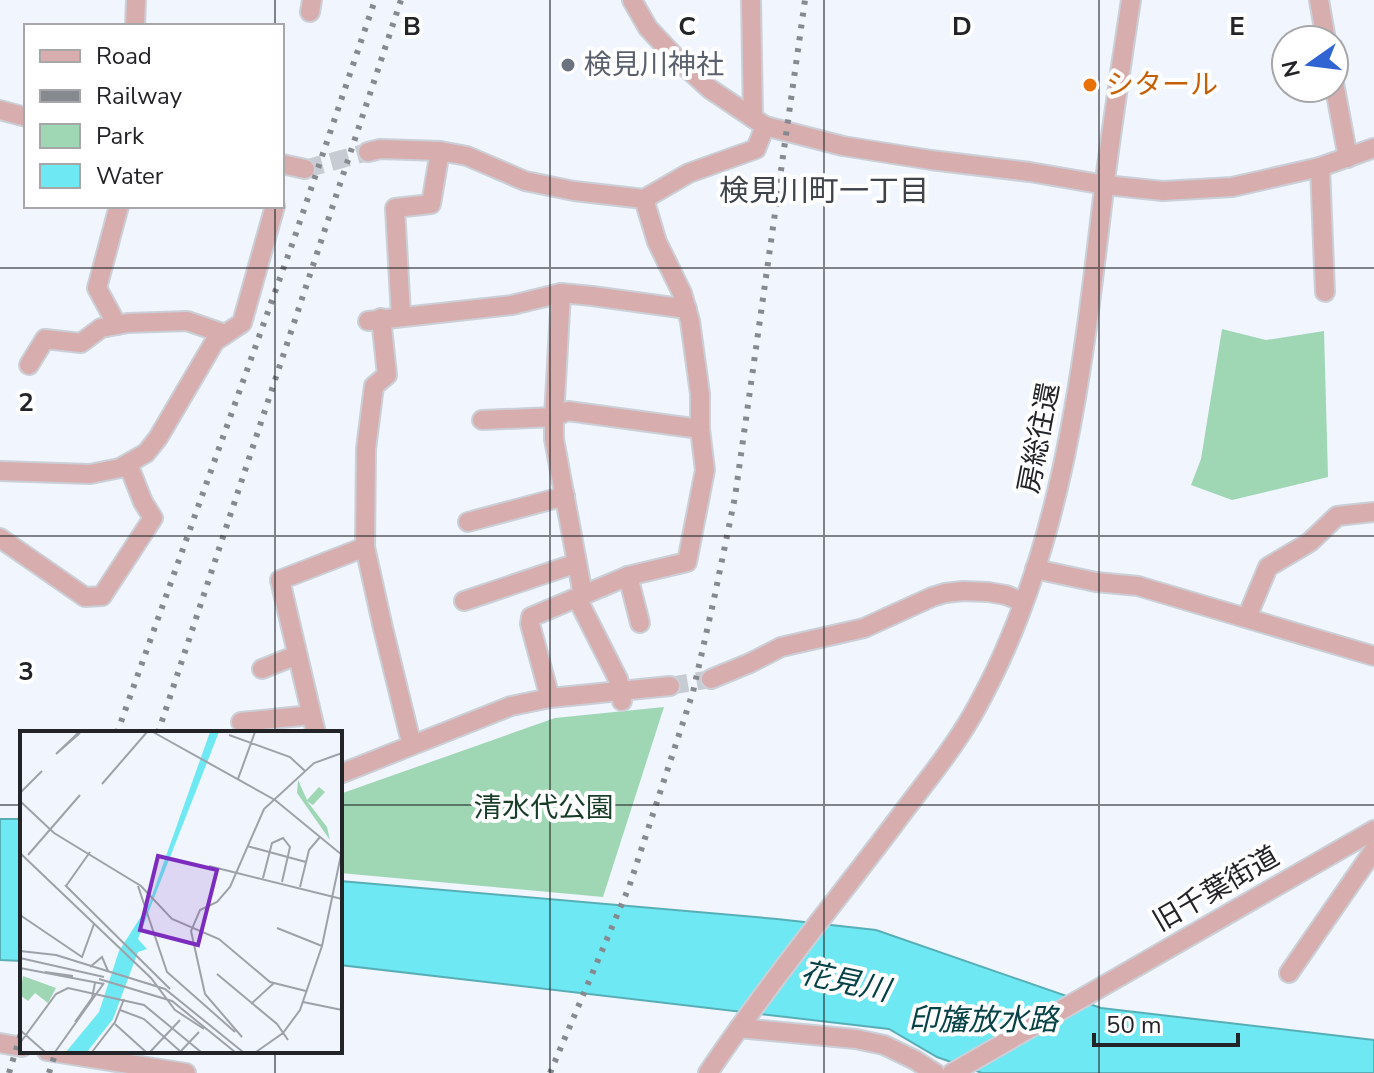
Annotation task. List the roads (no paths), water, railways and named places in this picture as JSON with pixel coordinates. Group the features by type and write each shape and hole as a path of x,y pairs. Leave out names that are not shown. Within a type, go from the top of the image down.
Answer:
{"street":[{"path":"135,24 136,0"},
{"path":"632,0 648,28 710,89 759,122 843,146 1163,191 1232,187 1320,167 1374,148"},
{"path":"368,152 380,149 440,151 467,156 525,181 574,191 644,199 689,173 756,149 759,122 751,0"},
{"name":"房総往還","path":"741,1025 971,717 995,673 1023,602 1053,511 1069,439 1085,343 1131,0"},
{"path":"1319,0 1323,24"},
{"path":"1338,104 1348,158"},
{"path":"0,110 24,116"},
{"path":"401,316 395,208 431,204 440,151"},
{"path":"1320,167 1325,292"},
{"path":"550,698 530,624 531,617 628,576 687,562 705,470 700,394 687,309 657,242 644,199"},
{"path":"117,325 97,288 118,208"},
{"path":"0,471 90,474 120,468 146,453 215,341 242,323 274,208"},
{"path":"413,744 365,547 366,449 374,386 387,375 375,319 512,305 561,293 687,309"},
{"path":"561,293 554,439 577,563 580,596 618,679 622,698"},
{"path":"29,365 45,339 81,343 101,328 128,323 187,321 225,334"},
{"path":"482,420 554,417 568,411 700,429"},
{"path":"0,538 85,597 102,596 153,518 128,464"},
{"path":"468,522 565,496"},
{"path":"1247,617 1268,567 1310,542 1337,516 1374,512"},
{"path":"241,722 314,724 280,580 365,547"},
{"path":"464,601 577,563"},
{"path":"1035,569 1096,582 1138,586 1374,656"},
{"path":"628,576 640,623"},
{"path":"711,679 781,647 864,628 945,593 988,592 1023,602"},
{"path":"262,669 297,655"},
{"path":"342,773 511,706 550,698 622,698 670,686"},
{"name":"旧千葉街道","path":"955,1071 1374,830"},
{"path":"1289,973 1374,850"},
{"path":"708,1073 741,1025 884,1045 935,1073"},
{"path":"0,1043 20,1047"},
{"path":"60,1053 186,1073"}],"water":[{"path":"0,819 20,819 20,961 0,960"},
{"name":"印旛放水路","path":"342,881 876,930 1101,1008 1374,1040 1374,1073 982,1073 937,1057 889,1029 342,965"}],"tunnel":[{"path":"305,169 368,152"},
{"path":"670,686 711,679"}],"railway":[{"path":"118,731 294,239 375,0"},
{"path":"159,731 401,0"},
{"path":"550,1073 629,887 693,692 735,497 805,0"},
{"path":"9,1073 20,1037"},
{"path":"49,1073 55,1053"}],"place":[{"name":"検見川神社","path":"568,65"},
{"name":"シタール","path":"1090,85"}],"district":[{"name":"検見川町一丁目","path":"824,191"}],"park label":[{"name":"清水代公園","path":"544,808"}],"water label":[{"name":"花見川","path":"845,982"}]}
